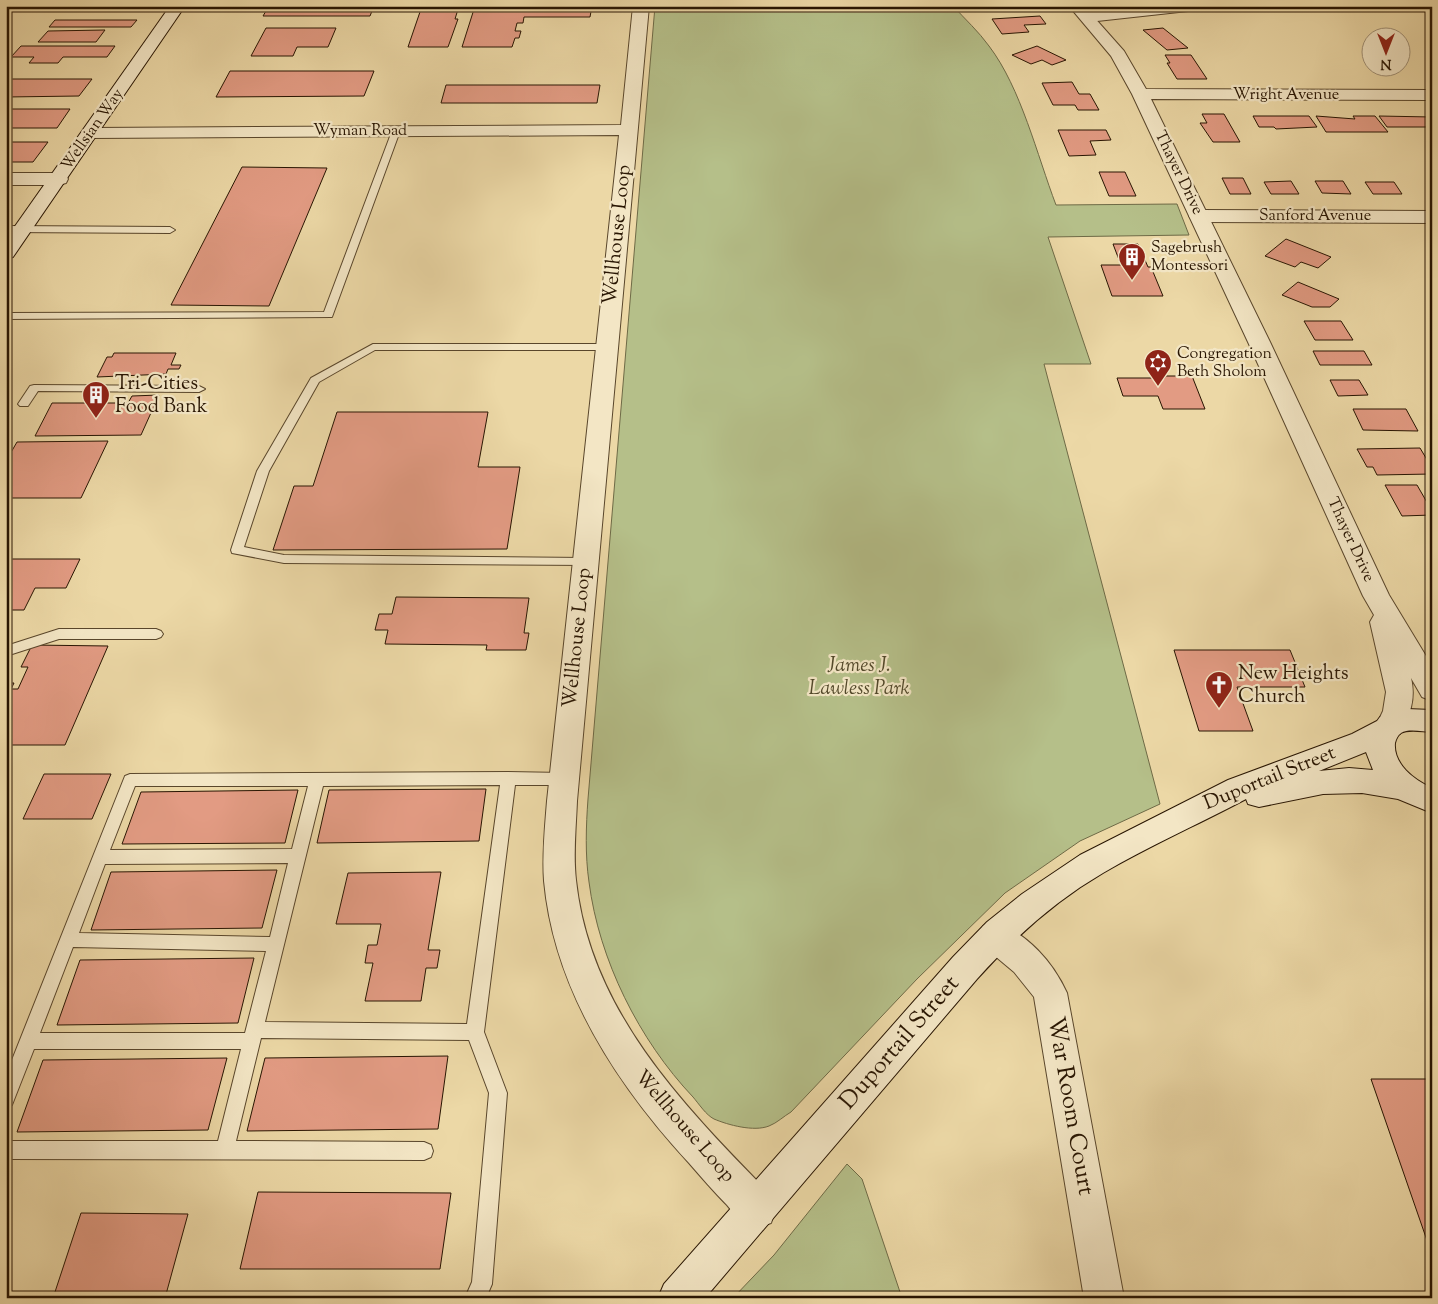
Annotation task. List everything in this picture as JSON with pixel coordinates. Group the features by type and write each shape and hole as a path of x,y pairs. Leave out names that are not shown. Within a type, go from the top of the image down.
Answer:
{"street":[{"name":"Wellsian Way","path":"6,253 15,229 59,179 178,6"},
{"name":"Wellhouse Loop","path":"641,6 564,779 559,843 560,887 567,925 578,960 597,1005 629,1062 664,1109 758,1209"},
{"path":"1082,12 1188,6"},
{"name":"Thayer Drive","path":"1082,12 1118,54 1140,94 1376,596 1432,690"},
{"name":"Wright Avenue","path":"1140,94 1432,95"},
{"name":"Wyman Road","path":"92,133 629,130"},
{"path":"6,179 59,179"},
{"name":"Sanford Avenue","path":"1199,216 1432,217"},
{"name":"Thayer Drive","path":"1376,596 1400,692 1397,711 1379,749 1382,763 1392,777 1420,799"},
{"name":"Duportail Street","path":"678,1298 758,1209 965,968 995,936 1033,904 1108,854 1239,789 1355,745 1404,720 1432,721"},
{"name":"Duportail Street","path":"1156,830 1217,807 1312,784 1347,780 1363,781 1420,799"},
{"name":"War Room Court","path":"995,936 1022,956 1034,968 1050,994 1104,1298"}],"lane":[{"path":"6,316 328,315 396,131"},
{"path":"15,229 170,230"},
{"path":"585,562 284,559 237,550 263,471 315,380 373,346 607,346"},
{"path":"24,404 34,388 199,390"},
{"path":"6,651 59,634 156,634"},
{"path":"475,1298 482,1284 498,1093 475,1032 508,778"},
{"path":"225,1150 317,779"},
{"path":"6,1099 130,780 564,779"},
{"path":"100,857 298,856"},
{"path":"68,940 276,944"},
{"path":"29,1041 475,1032"},
{"path":"6,1150 424,1151"}],"green space":[{"name":"James J. Lawless Park","path":"655,6 953,6 985,41 1010,82 1027,122 1056,205 1177,204 1189,235 1048,237 1091,364 1044,364 1160,804 1080,841 1005,893 917,979 791,1112 775,1123 763,1128 741,1127 711,1117 673,1075 655,1050 624,997 612,969 594,911 588,872 586,840 588,799"},
{"path":"847,1164 862,1179 902,1298 733,1298 774,1255"}],"building":[{"path":"269,6 374,6 370,16 263,16"},
{"path":"422,6 459,6 455,19 458,19 448,47 408,47"},
{"path":"475,6 592,6 590,17 524,17 523,23 517,23 515,31 521,31 519,38 515,38 512,47 462,47"},
{"path":"1040,16 1046,24 1024,25 1029,32 1002,34 992,19"},
{"path":"55,20 137,20 131,27 49,27"},
{"path":"266,28 336,28 328,47 297,47 293,56 251,56"},
{"path":"1163,28 1188,48 1167,50 1143,30"},
{"path":"105,30 96,42 38,42 48,31"},
{"path":"21,46 115,46 107,57 63,57 58,63 29,63 34,57 11,57"},
{"path":"1037,46 1066,60 1052,65 1042,60 1031,64 1012,55"},
{"path":"1165,55 1191,55 1207,79 1177,79 1167,63 1170,63"},
{"path":"230,71 374,71 364,96 216,97"},
{"path":"6,79 92,79 79,96 6,97"},
{"path":"1072,82 1079,94 1090,94 1099,110 1078,110 1075,105 1053,105 1042,83"},
{"path":"446,85 600,85 597,103 441,103"},
{"path":"6,109 70,109 57,128 6,128"},
{"path":"1202,114 1224,114 1240,142 1213,142 1200,123 1207,123"},
{"path":"1253,116 1309,116 1317,127 1276,129 1274,127 1259,127"},
{"path":"1316,116 1355,119 1353,116 1375,116 1388,132 1326,132"},
{"path":"1379,116 1432,117 1432,127 1387,127"},
{"path":"1058,130 1106,130 1111,140 1090,141 1096,155 1069,156"},
{"path":"6,142 48,142 33,162 6,162"},
{"path":"242,167 327,168 269,306 171,305"},
{"path":"1099,172 1125,172 1136,196 1109,196"},
{"path":"1222,178 1243,178 1251,194 1230,194"},
{"path":"1291,181 1299,194 1271,194 1264,182"},
{"path":"1315,181 1343,181 1351,194 1322,193"},
{"path":"1365,182 1394,182 1402,194 1373,194"},
{"path":"1286,239 1331,257 1318,268 1301,262 1295,267 1265,256"},
{"name":"Sagebrush Montessori","path":"1113,244 1138,244 1148,267 1151,267 1163,296 1112,296 1101,265 1121,265"},
{"path":"1298,282 1339,299 1330,307 1312,307 1282,295"},
{"path":"1304,321 1341,321 1353,340 1315,340"},
{"path":"1313,351 1364,351 1372,365 1320,365"},
{"path":"114,353 176,353 171,365 181,365 179,369 168,369 166,374 97,377 107,357 112,357"},
{"name":"Congregation Beth Sholom","path":"1164,376 1192,376 1205,409 1163,409 1158,396 1123,396 1117,378 1165,378"},
{"path":"1330,380 1359,380 1368,395 1338,396"},
{"name":"Tri-Cities Food Bank","path":"159,395 141,435 35,436 52,403 128,403 132,396"},
{"path":"1353,409 1406,409 1418,431 1363,430"},
{"path":"337,412 488,412 478,467 520,467 507,549 273,550 294,486 313,486"},
{"path":"108,441 81,498 6,498 6,461 17,442"},
{"path":"1420,448 1432,468 1432,474 1377,475 1373,467 1367,467 1357,449"},
{"path":"1385,485 1417,485 1432,511 1432,515 1402,516"},
{"path":"6,559 80,559 66,588 35,588 24,610 6,610"},
{"path":"396,597 529,598 524,633 529,633 526,650 486,650 487,645 385,644 388,630 375,630 379,614 392,614"},
{"path":"32,645 108,646 65,745 6,745 6,683 14,683 11,689 18,689 28,667 21,667"},
{"name":"New Heights Church","path":"1174,650 1290,650 1305,687 1237,687 1253,731 1199,731"},
{"path":"44,774 111,774 92,819 23,819"},
{"path":"486,789 479,841 317,843 329,790"},
{"path":"298,790 285,843 122,844 141,792"},
{"path":"277,870 262,928 91,930 111,872"},
{"path":"441,872 428,950 440,950 437,968 426,968 421,1001 365,1001 373,963 365,963 368,945 377,945 381,924 336,924 348,873"},
{"path":"254,958 238,1023 57,1025 80,960"},
{"path":"448,1056 438,1129 247,1131 265,1058"},
{"path":"227,1058 208,1130 17,1132 43,1060"},
{"path":"1371,1079 1432,1079 1432,1252 1431,1252"},
{"path":"258,1192 451,1193 440,1269 240,1269"},
{"path":"81,1213 188,1214 165,1298 53,1298"}],"place":[{"name":"Sagebrush Montessori","path":"1132,281"},
{"name":"Congregation Beth Sholom","path":"1158,387"},
{"name":"Tri-Cities Food Bank","path":"96,419"},
{"name":"New Heights Church","path":"1219,709"}]}
